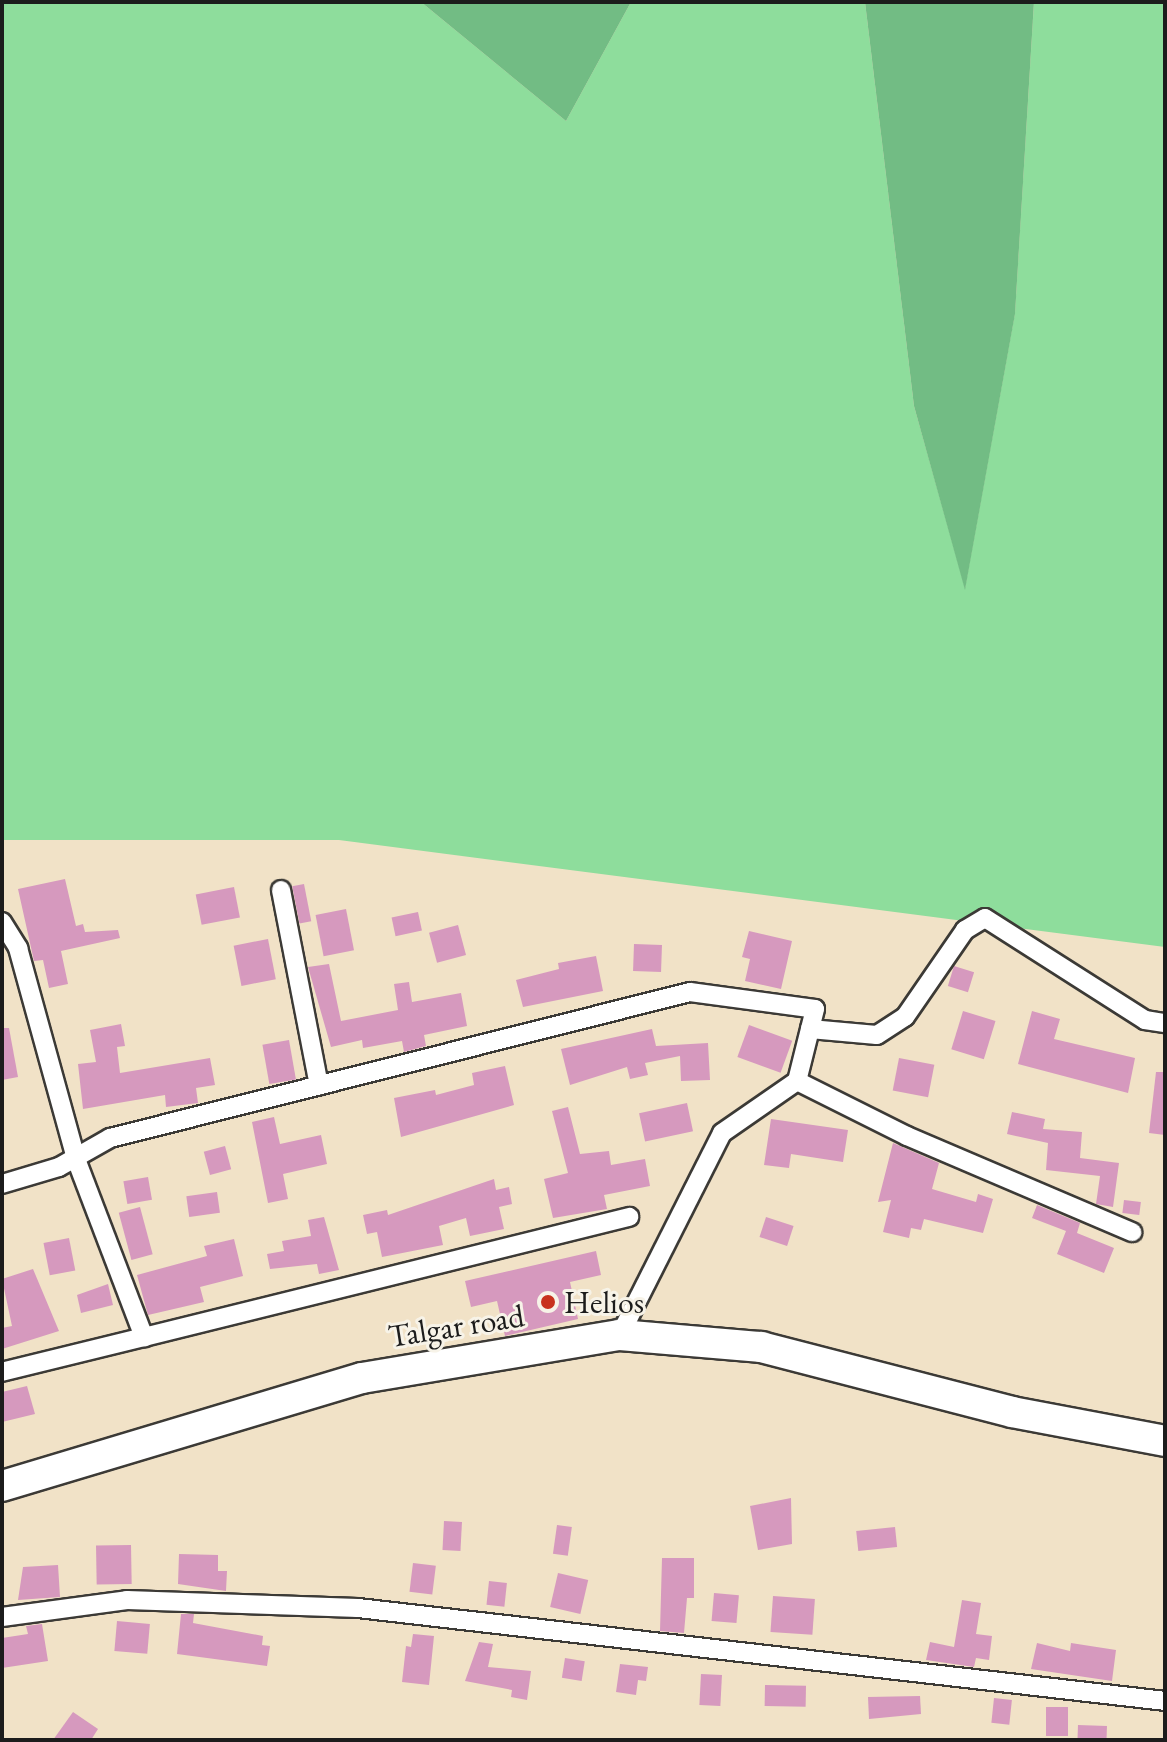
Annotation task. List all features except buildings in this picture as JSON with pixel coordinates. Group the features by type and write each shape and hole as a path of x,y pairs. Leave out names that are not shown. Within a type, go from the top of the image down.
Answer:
{"main road":[{"name":"Talgar road","path":"2,1486 362,1378 620,1335 761,1347 1012,1412 1165,1441"}],"street":[{"path":"281,890 319,1085"},
{"path":"810,1029 877,1035 905,1017 965,930 985,918 1145,1020 1165,1023"},
{"path":"2,922 18,948 76,1159 144,1337"},
{"path":"2,1184 76,1159 110,1138 690,992 815,1009 797,1081 722,1133 620,1335"},
{"path":"797,1081 907,1136 1132,1232"},
{"path":"2,1372 629,1217"},
{"path":"2,1617 127,1600 358,1608 1165,1701"}],"green space":[{"path":"2,2 421,2 566,121 631,2 865,2 914,406 965,588 1015,313 1034,2 1165,2 1165,947 339,840 2,840"},
{"path":"421,2 631,2 566,121"},
{"path":"865,2 1034,2 1015,314 965,590 914,406"}],"place":[{"name":"Helios","path":"548,1302"}]}
